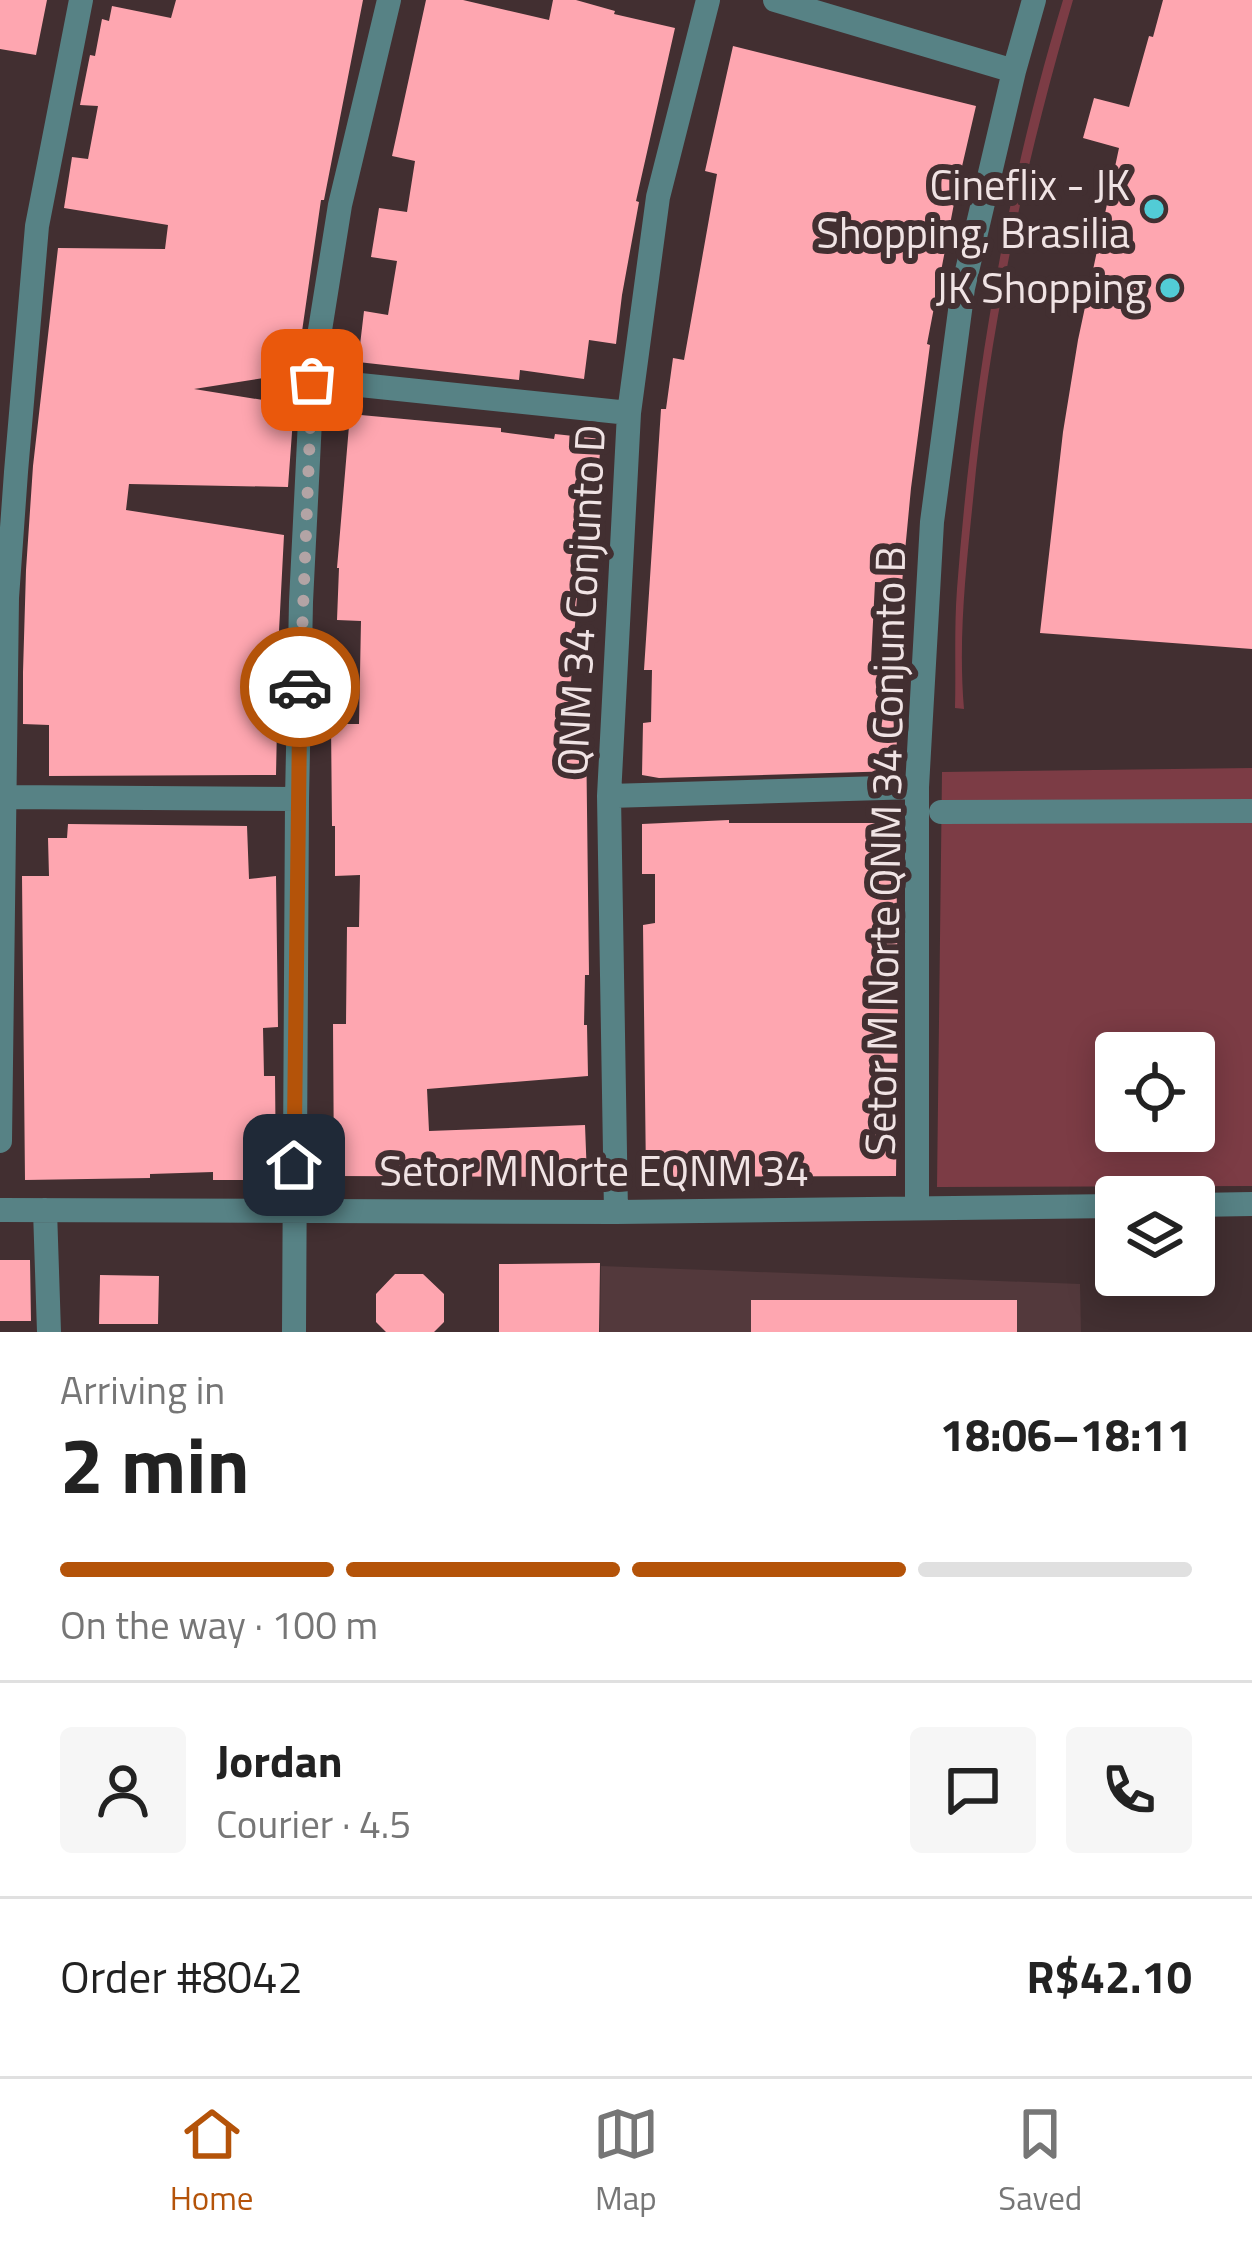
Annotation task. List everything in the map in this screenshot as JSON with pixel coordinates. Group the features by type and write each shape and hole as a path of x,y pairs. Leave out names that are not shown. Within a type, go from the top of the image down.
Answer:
{"street":[{"path":"0,1142 7,598 37,226 80,0"},
{"path":"294,1332 297,800 312,380 340,205 389,0"},
{"name":"QNM 34 Conjunto D","path":"616,1212 609,796 629,413 658,197 708,0"},
{"path":"776,0 1014,71"},
{"name":"Setor M Norte QNM 34 Conjunto B","path":"917,1208 917,787 932,522 963,288 1034,0"},
{"path":"312,380 629,413"},
{"path":"609,796 917,787"},
{"path":"5,797 297,800"},
{"path":"941,812 1252,811"},
{"path":"1215,1205 1252,1204"},
{"name":"Setor M Norte EQNM 34","path":"0,1210 616,1212 1095,1206"},
{"path":"45,1210 49,1332"}],"shaded area":[{"path":"1063,0 1073,0 1024,185 989,373 965,578 964,709 955,708 957,589 982,365 1024,144"},
{"path":"1252,768 1252,1186 1215,1186 1215,1176 1095,1176 1095,1186 937,1187 942,772"},
{"path":"601,1266 1080,1284 1081,1332 600,1332"}],"building":[{"path":"0,0 47,0 36,55 0,49"},
{"path":"176,0 363,0 321,200 296,373 194,389 294,405 288,487 129,484 126,510 284,535 276,775 49,776 49,725 23,724 23,672 33,466 58,248 165,249 168,225 64,208 72,157 88,159 98,106 80,105 90,55 95,56 102,19 109,21 112,6 171,18"},
{"path":"426,0 463,0 549,20 553,0 576,0 675,28 636,201 616,344 589,340 584,379 520,370 519,380 358,362 364,311 388,315 397,261 371,257 379,208 407,212 415,161 392,156"},
{"name":"JK Shopping","path":"1163,0 1252,0 1252,649 1040,633 1063,432 1119,148 1083,138 1094,98 1129,107"},
{"path":"733,46 976,106 927,344 902,583 875,582 871,662 896,663 897,771 642,775 643,723 651,722 652,670 644,670 661,409 666,409 673,358 684,360 717,174 705,171"},
{"path":"350,414 501,428 501,432 554,439 555,434 601,439 590,584 578,582 570,696 571,728 586,727 589,975 585,975 584,1025 588,1076 427,1089 429,1131 585,1125 587,1177 334,1176 333,1024 346,1024 347,927 359,927 360,875 335,876 332,826 331,724 359,724 361,621 337,620"},
{"path":"729,820 896,823 896,1176 646,1177 643,925 655,923 655,874 642,874 642,824"},
{"path":"68,824 247,826 249,879 276,876 278,1027 263,1028 264,1076 275,1076 276,1180 213,1180 213,1172 25,1180 22,876 49,876 48,838 67,838"},
{"path":"0,1260 30,1260 31,1321 0,1321"},
{"path":"600,1263 599,1332 499,1332 499,1264"},
{"path":"395,1274 423,1274 444,1294 444,1322 434,1332 386,1332 376,1322 376,1294"},
{"path":"100,1275 159,1276 158,1324 99,1324"},
{"path":"751,1300 1017,1300 1017,1332 751,1332"}],"way so far":[{"path":"300,687 312,380"}],"place":[{"name":"Cineflix - JK Shopping, Brasilia","path":"1154,209"},
{"name":"JK Shopping","path":"1170,288"}],"route":[{"path":"294,1165 300,687"}]}
